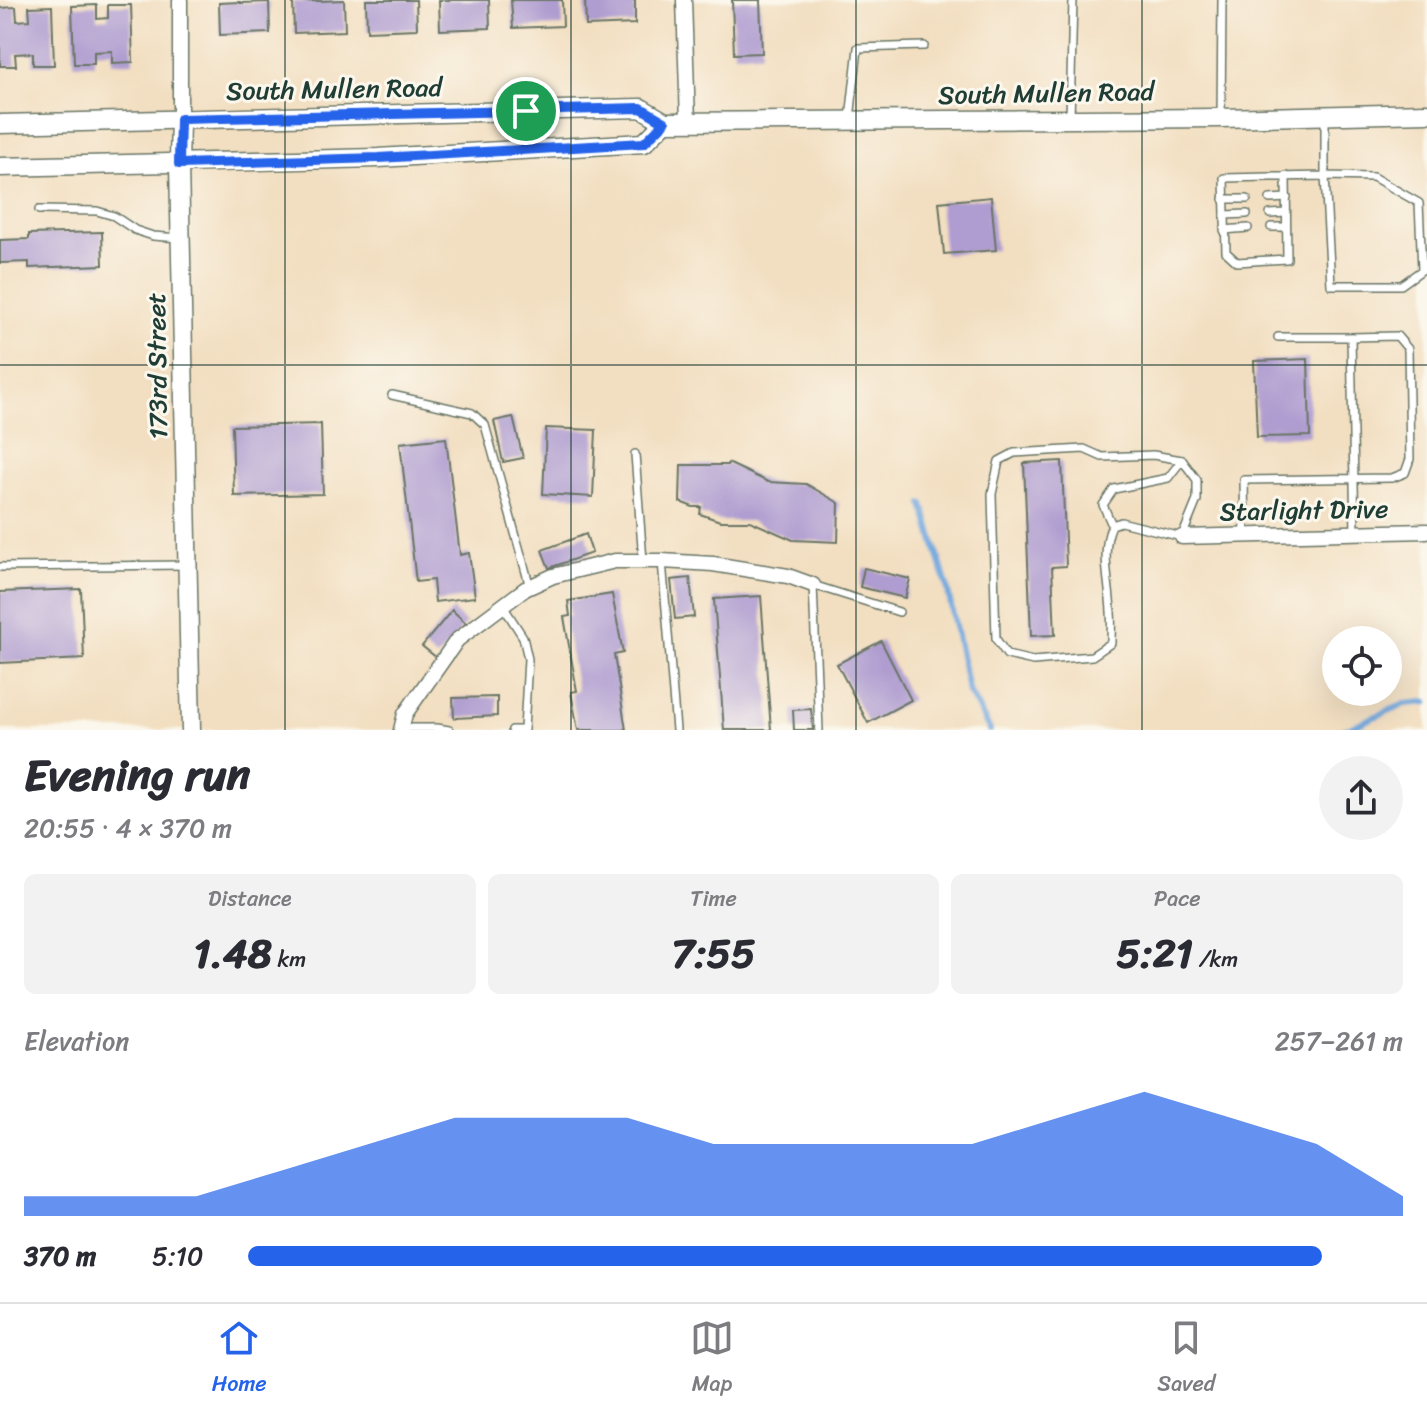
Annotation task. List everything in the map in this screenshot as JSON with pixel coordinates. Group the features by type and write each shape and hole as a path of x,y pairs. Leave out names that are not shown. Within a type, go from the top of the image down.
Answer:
{"street":[{"name":"173rd Street","path":"180,0 179,164 191,730"},
{"path":"684,0 688,122"},
{"name":"South Mullen Road","path":"0,124 641,108 665,122 1221,118 1427,113"},
{"path":"0,167 378,158 644,143 665,122"},
{"name":"Starlight Drive","path":"1182,537 1427,531"},
{"path":"401,729 405,714 457,640 530,587 553,576 615,561 662,561 713,564 788,576 813,585"}],"lane":[{"path":"1070,119 1073,0"},
{"path":"1221,118 1222,0"},
{"path":"850,121 858,48 924,46"},
{"path":"1286,176 1287,259 1237,262 1226,252 1224,178 1286,176 1325,176 1373,177 1419,203 1422,270 1401,285 1331,285 1325,176 1325,115"},
{"path":"1270,199 1287,198"},
{"path":"1224,199 1247,199"},
{"path":"39,210 97,211 153,236 181,238"},
{"path":"1270,214 1286,213"},
{"path":"1225,215 1247,214"},
{"path":"1271,227 1286,227"},
{"path":"1224,230 1248,228"},
{"path":"1245,535 1244,480 1392,478 1405,473 1410,459 1408,349 1397,336 1278,337"},
{"path":"1351,337 1355,532"},
{"path":"392,395 472,413 485,425 530,587"},
{"path":"1084,449 1102,457 1153,455 1182,460 1197,480 1197,500 1182,537 1121,522 1112,525 1107,535 1111,643 1092,656 1033,661 1007,655 996,639 992,494 999,461 1014,453 1084,449"},
{"path":"635,454 643,561"},
{"path":"1112,525 1103,505 1114,489 1168,478 1182,460"},
{"path":"662,561 676,730"},
{"path":"0,567 187,565"},
{"path":"819,730 813,585 899,612"},
{"path":"503,606 523,637 528,659 524,730 512,730"},
{"path":"401,729 449,730"}],"building":[{"path":"344,0 345,31 294,33 293,2"},
{"path":"366,0 416,0 417,29 367,31"},
{"path":"439,0 489,0 490,28 440,30"},
{"path":"511,0 562,0 563,26 513,28"},
{"path":"585,0 635,0 635,24 586,26"},
{"path":"732,0 760,0 762,53 734,54"},
{"path":"269,2 270,33 220,35 219,3"},
{"path":"97,5 97,19 108,18 108,5 131,5 133,62 112,63 112,51 94,52 94,64 74,64 72,6"},
{"path":"52,6 54,65 33,65 33,53 15,54 16,66 0,66 0,8 16,7 17,21 30,20 29,7"},
{"path":"991,197 996,250 944,254 939,202"},
{"path":"102,232 103,265 29,268 29,262 0,263 0,240 29,239 29,234"},
{"path":"1308,359 1310,436 1257,437 1254,361"},
{"path":"513,417 523,458 503,462 494,421"},
{"path":"321,424 323,494 234,496 232,426"},
{"path":"546,428 596,430 593,497 543,494"},
{"path":"446,438 460,555 469,553 475,597 435,602 433,580 416,582 400,443"},
{"path":"1062,461 1066,566 1052,567 1055,635 1031,636 1024,463"},
{"path":"728,463 768,482 806,484 839,503 838,542 793,540 750,521 720,521 700,514 701,507 680,502 681,465"},
{"path":"586,534 592,553 549,568 542,550"},
{"path":"864,568 910,579 905,598 860,587"},
{"path":"690,578 694,617 675,619 671,580"},
{"path":"81,589 84,659 0,663 0,592"},
{"path":"612,594 623,653 614,655 626,730 578,730 571,692 577,691 564,617 570,616 568,601"},
{"path":"761,596 771,730 724,730 714,599"},
{"path":"452,610 466,623 437,658 422,646"},
{"path":"881,641 911,700 868,723 837,664"},
{"path":"497,697 497,716 454,718 453,698"},
{"path":"811,709 813,730 794,730 793,710"}],"waterway":[{"path":"923,504 947,586 968,690 990,730"},
{"path":"1343,730 1405,704 1427,702"}],"route":[{"path":"641,108 665,122 644,143 378,158 179,164 180,119 526,111 641,108"}]}
